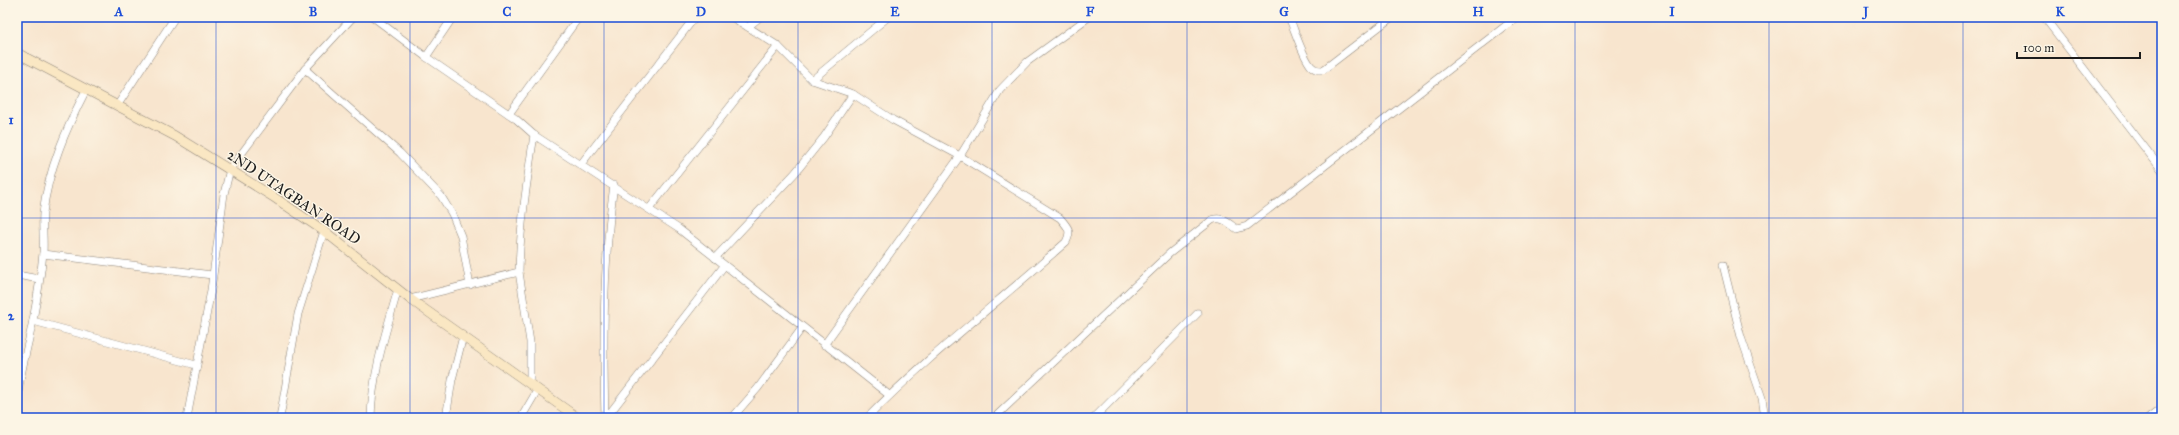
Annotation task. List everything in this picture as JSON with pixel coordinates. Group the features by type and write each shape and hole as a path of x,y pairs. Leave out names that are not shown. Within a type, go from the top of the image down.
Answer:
{"street":[{"path":"117,106 175,17"},
{"path":"187,418 212,275 224,194 230,169 305,69 353,17"},
{"path":"373,17 426,57 509,114 534,135 614,185 649,209 715,258 889,395"},
{"path":"426,57 453,17"},
{"path":"509,114 579,17"},
{"path":"581,164 695,17"},
{"path":"732,17 778,46 812,80 852,94 893,120 960,156 1060,218 1068,226 1070,235 1066,242 1009,294 952,340 889,395 867,418"},
{"path":"748,27 760,17"},
{"path":"812,80 888,17"},
{"path":"824,345 960,156 1000,90 1027,62 1089,17"},
{"path":"1289,17 1311,66 1316,70 1323,70 1392,17"},
{"path":"994,418 1170,253 1212,220 1218,218 1224,220 1237,229 1247,226 1517,17"},
{"path":"2044,17 2162,170"},
{"path":"649,209 778,46"},
{"name":"2ND UTAGBAN ROAD","path":"17,52 175,136 230,169 324,231 410,299 484,352 530,382 578,418"},
{"path":"305,69 400,153 441,196 452,214 461,236 470,285"},
{"path":"17,400 29,332 33,320 43,254 43,214 48,187 58,152 69,123 86,90"},
{"path":"715,258 795,173 824,137 852,94"},
{"path":"530,382 530,342 519,272 520,236 534,135"},
{"path":"606,418 604,373 606,261 608,222 614,185"},
{"path":"280,418 298,314 324,231"},
{"path":"43,254 212,275"},
{"path":"1723,265 1741,336 1762,398 1765,418"},
{"path":"606,418 724,266"},
{"path":"410,299 519,272"},
{"path":"17,275 38,279"},
{"path":"371,418 374,382 380,352 398,289"},
{"path":"1094,418 1198,313"},
{"path":"33,320 196,365"},
{"path":"732,418 758,388 802,328"},
{"path":"446,418 452,380 463,336"},
{"path":"521,418 538,389"},
{"path":"2149,418 2162,408"}]}
